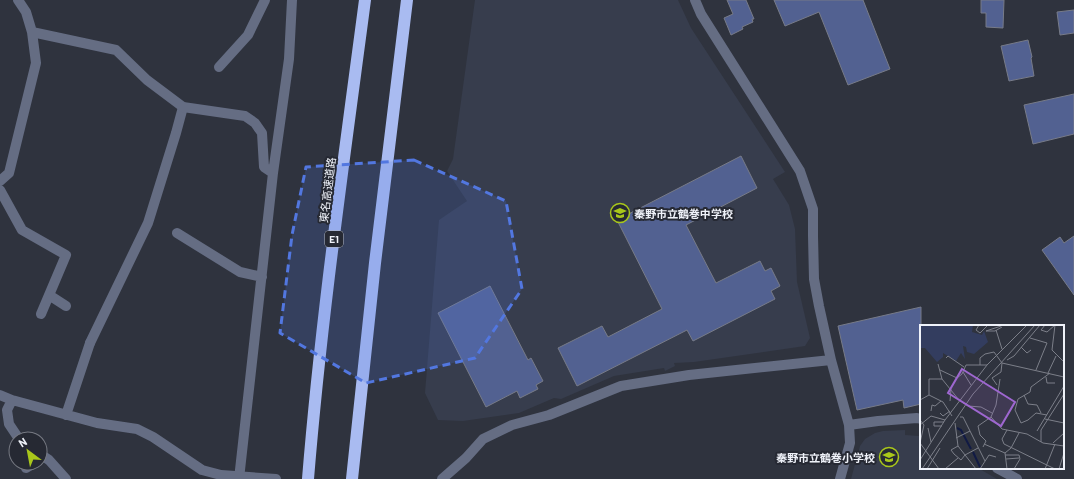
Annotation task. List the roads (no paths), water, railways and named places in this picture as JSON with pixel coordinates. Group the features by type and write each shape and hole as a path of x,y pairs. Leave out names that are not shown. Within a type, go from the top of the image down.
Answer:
{"highway":[{"name":"東名高速道路","path":"308,479 314,410 331,262 365,0"},
{"path":"352,479 375,263 407,0"}],"street":[{"path":"0,181 9,174 36,63 32,32 26,12 18,0"},
{"path":"219,66 248,35 265,0"},
{"path":"240,478 273,173 289,59 292,0"},
{"path":"695,0 702,14 800,171 813,209 814,279 831,360 849,426 850,443 840,479"},
{"path":"32,32 116,50 147,80 183,107 244,116 255,122 262,133 264,167 273,173"},
{"path":"66,415 90,343 148,223 183,107"},
{"path":"0,190 22,230 66,255 41,314"},
{"path":"176,233 240,272 262,277"},
{"path":"49,295 66,306"},
{"path":"442,479 466,458 483,439 512,425 549,415 620,386 689,375 831,360"},
{"path":"0,395 12,400 97,423 137,428 202,470 240,478 258,477 276,479"},
{"path":"12,400 8,410 9,424 14,431"},
{"path":"849,426 878,421 920,419"},
{"path":"48,459 66,479"},
{"path":"999,469 1017,479"}],"place":[{"name":"秦野市立鶴巻中学校","path":"620,213"},
{"name":"秦野市立鶴巻小学校","path":"889,457"}]}
